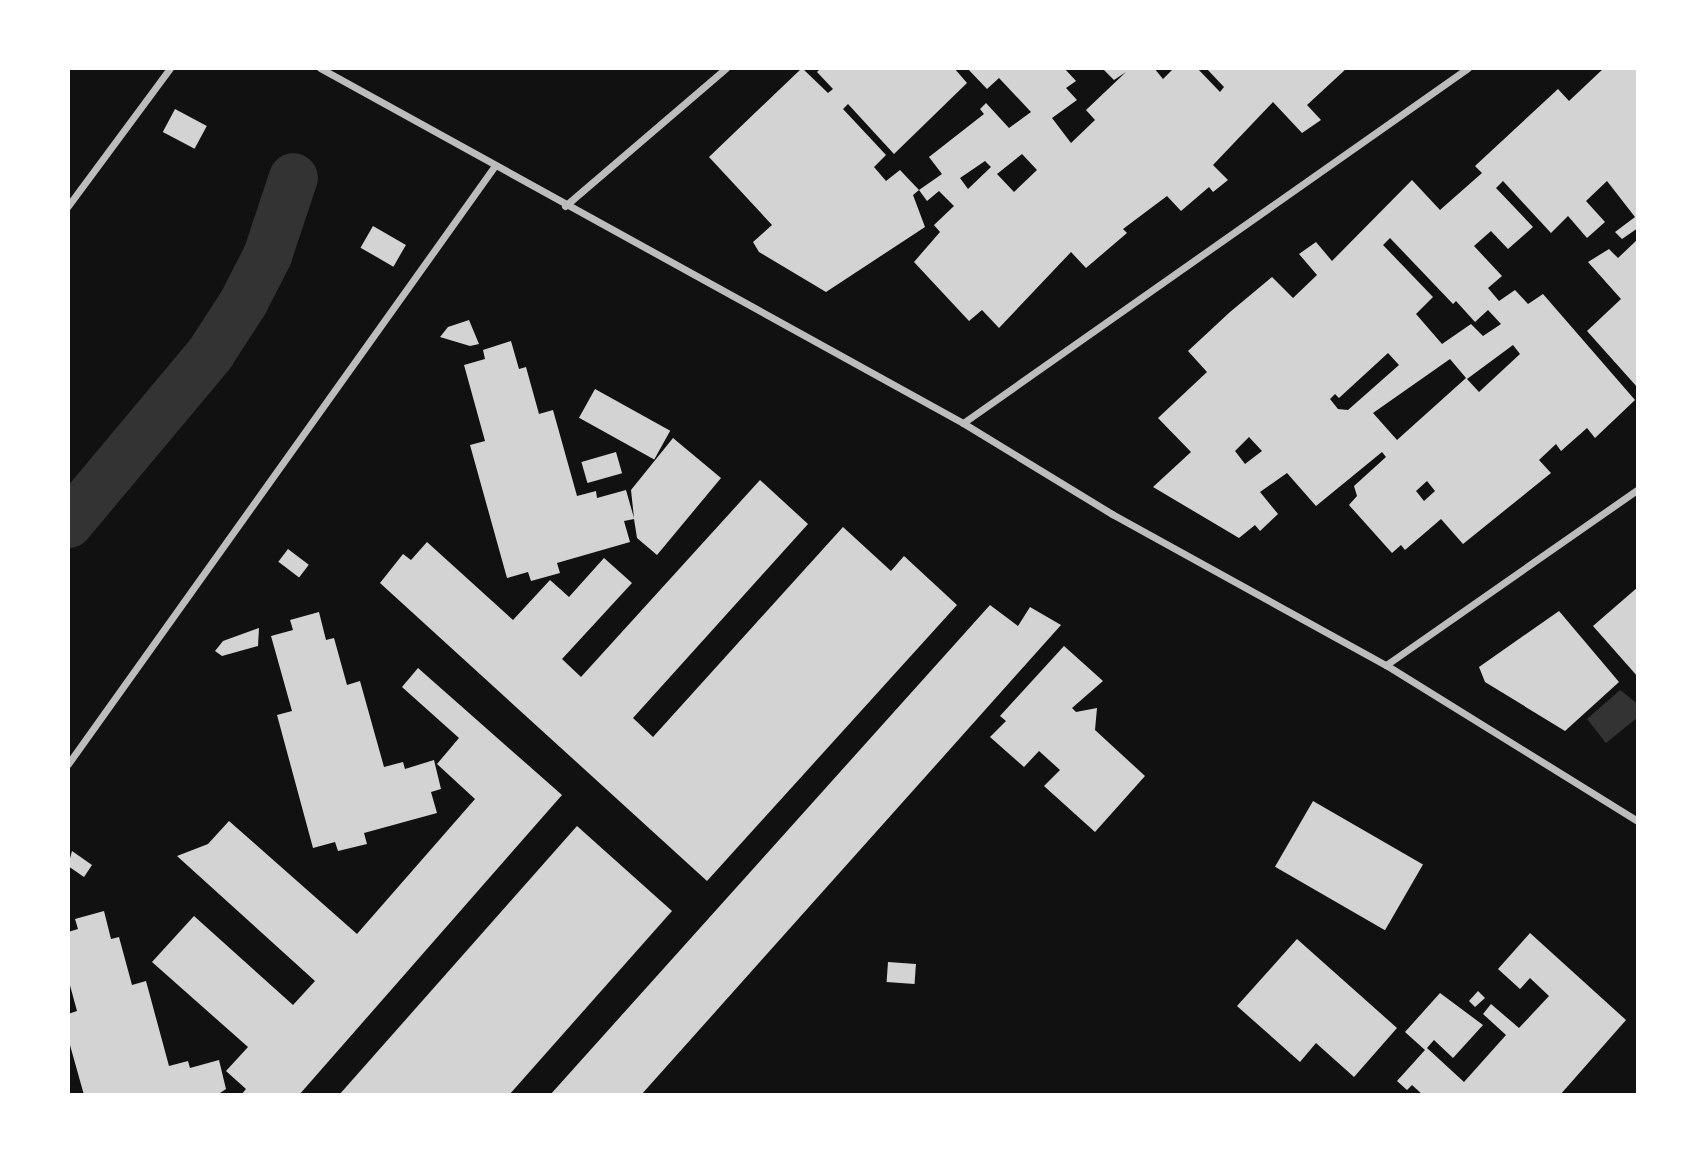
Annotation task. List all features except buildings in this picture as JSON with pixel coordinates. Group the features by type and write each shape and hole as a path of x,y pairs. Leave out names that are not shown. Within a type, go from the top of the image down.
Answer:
{"street":[{"path":"68,206 170,68"},
{"path":"320,68 494,167 963,423 1112,514 1386,665 1638,821"},
{"path":"565,206 726,68"},
{"path":"963,423 1468,68"},
{"path":"68,764 494,167"},
{"path":"1386,665 1638,489"}],"shaded area":[{"path":"1620,690 1638,704 1638,717 1606,743 1587,719"}],"waterway":[{"path":"68,523 210,353 243,302 267,255 293,177"}]}
